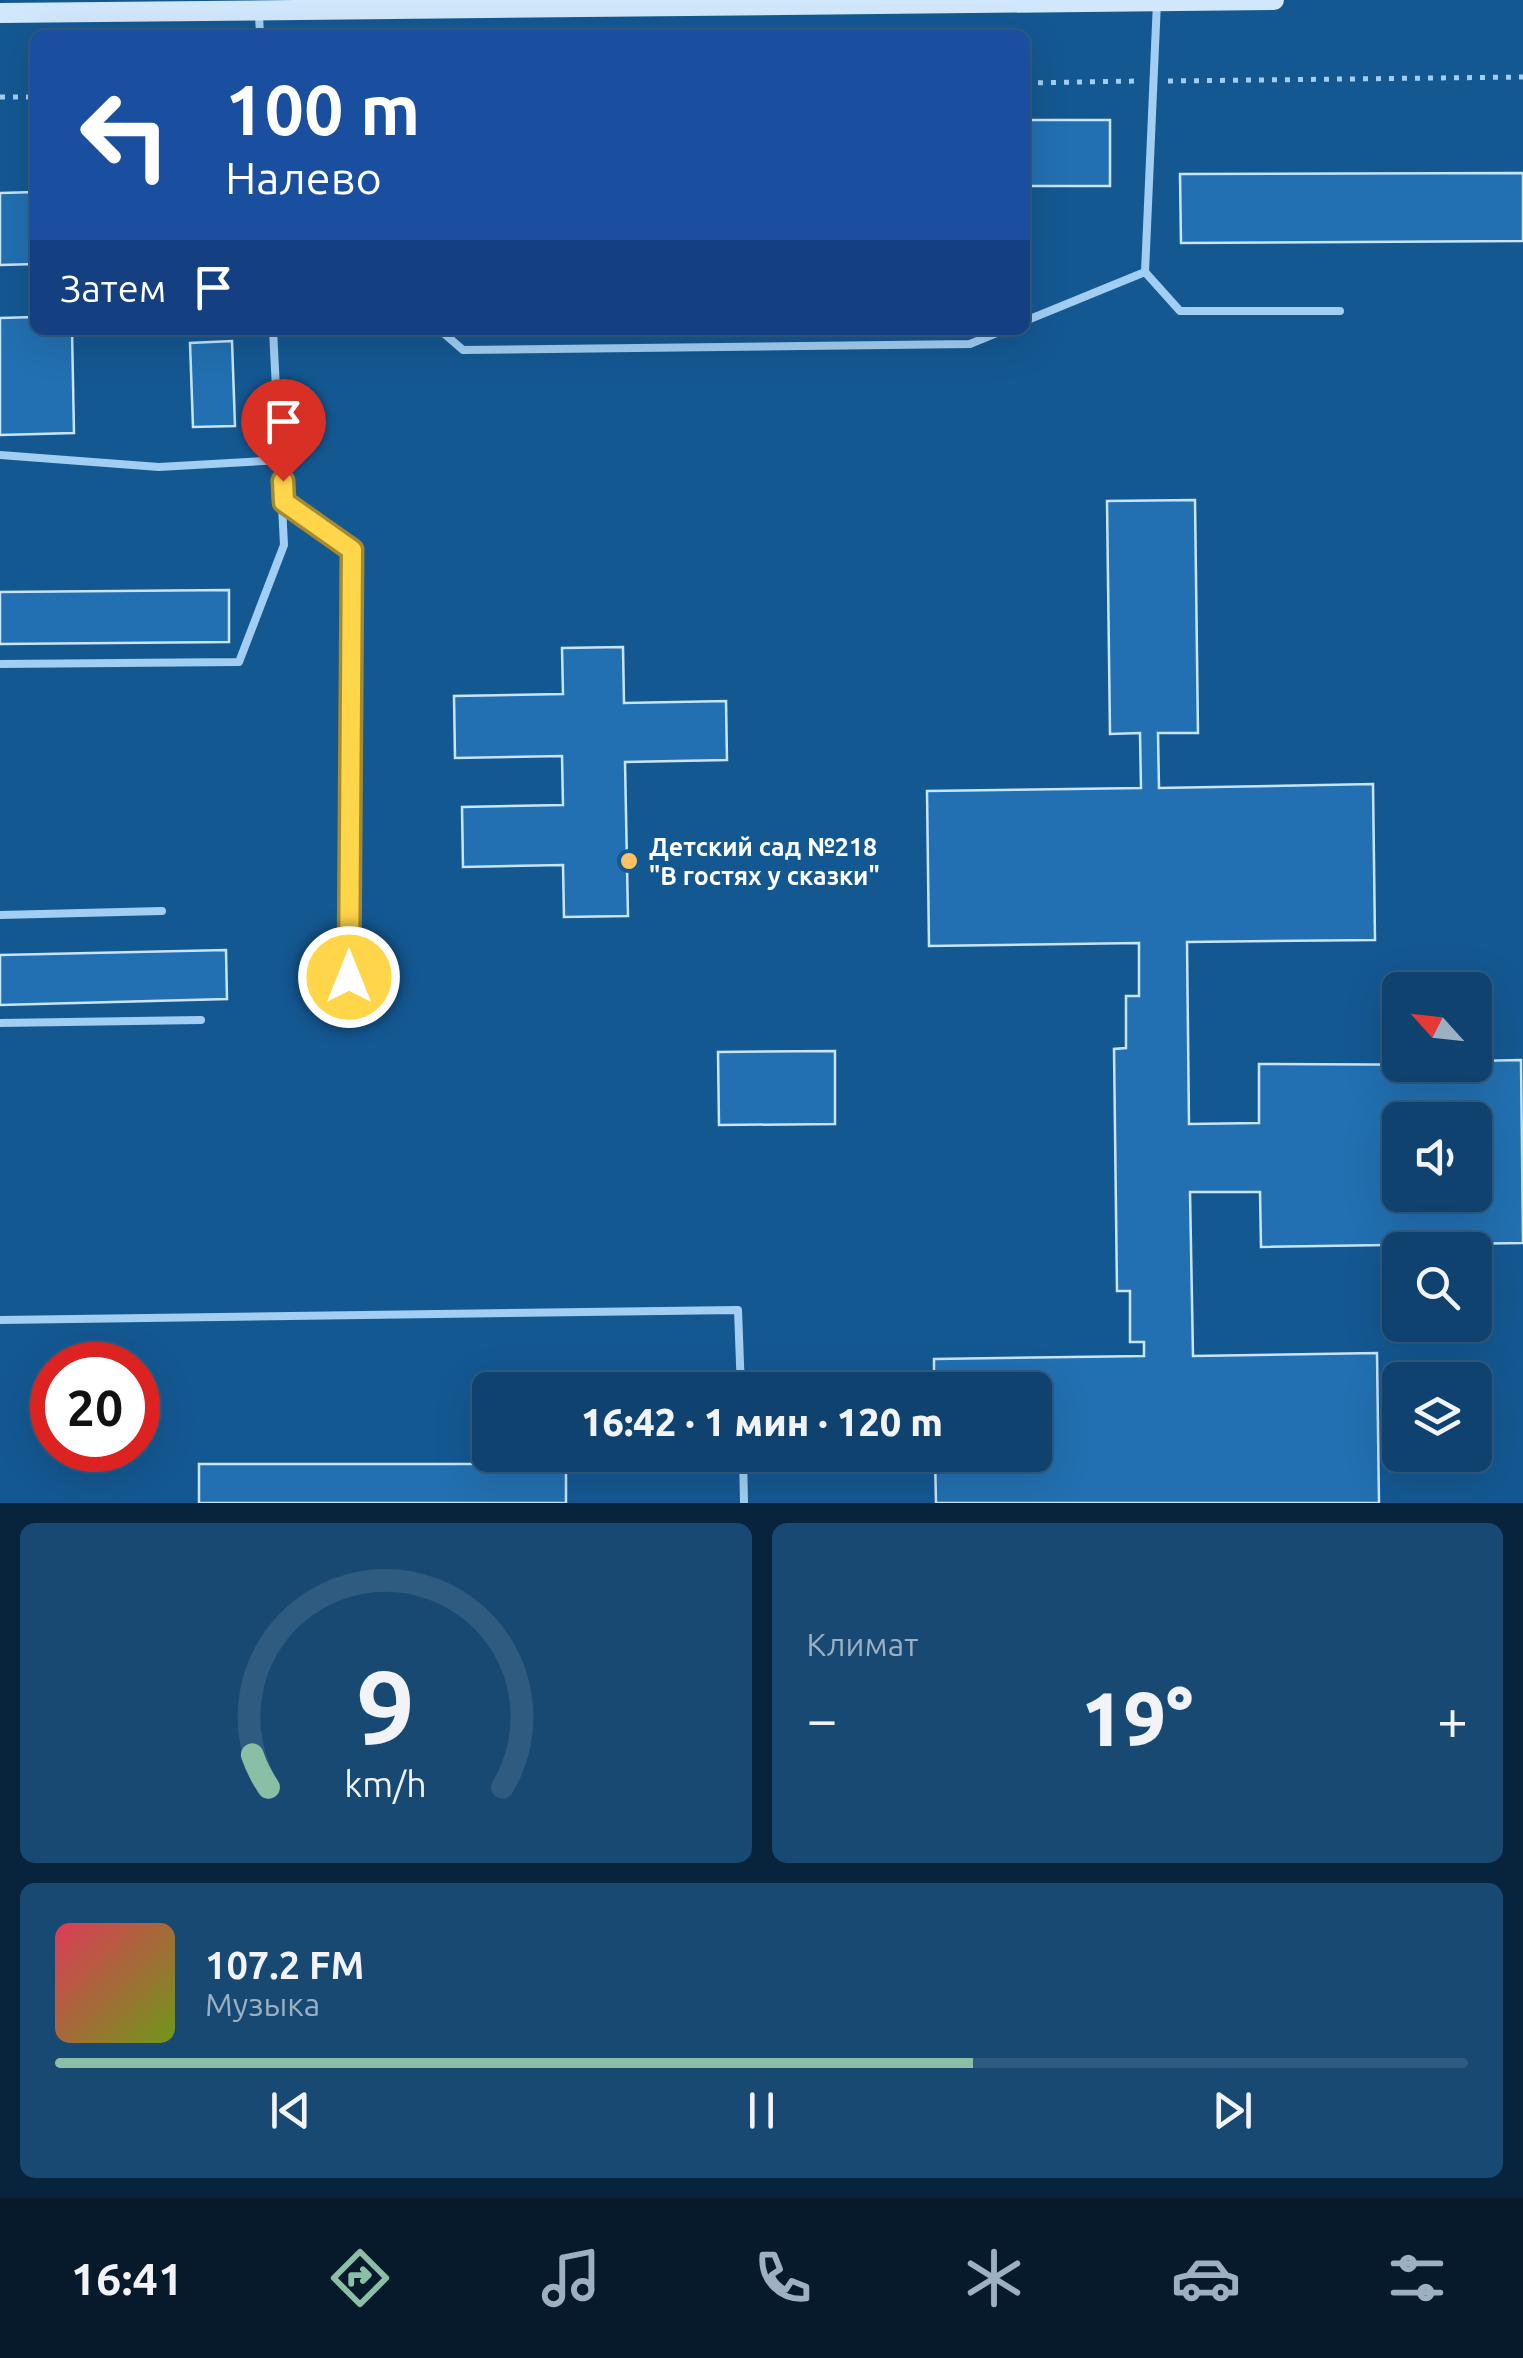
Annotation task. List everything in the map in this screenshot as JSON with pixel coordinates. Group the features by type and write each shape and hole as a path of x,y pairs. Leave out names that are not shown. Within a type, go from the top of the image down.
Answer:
{"street":[{"path":"0,13 1274,0"}],"lane":[{"path":"1157,2 1145,272 1180,311 1340,310"},
{"path":"258,10 260,30"},
{"path":"1030,320 1145,272"},
{"path":"0,664 238,662 284,545 273,335"},
{"path":"446,335 463,350 970,344 992,335"},
{"path":"0,456 159,467 282,460"},
{"path":"284,502 352,550 349,977"},
{"path":"0,915 162,911"},
{"path":"0,1023 201,1020"},
{"path":"0,1320 738,1310 740,1372"},
{"path":"743,1472 744,1503"}],"path":[{"path":"1030,83 1523,77"},
{"path":"0,97 30,97"}],"building":[{"path":"1030,120 1110,120 1110,186 1030,186"},
{"path":"1523,173 1523,241 1181,243 1180,174"},
{"path":"30,192 30,264 0,265 0,193"},
{"path":"30,317 30,335 72,335 74,433 0,435 0,318"},
{"path":"232,341 235,426 193,427 190,343"},
{"path":"1195,500 1198,733 1158,733 1159,788 1373,784 1375,940 1187,942 1189,1124 1259,1123 1259,1064 1382,1065 1382,1082 1492,1082 1492,1061 1521,1060 1523,1243 1492,1243 1492,1232 1382,1232 1382,1245 1261,1247 1260,1192 1190,1192 1193,1356 1377,1353 1379,1503 936,1503 935,1472 1052,1472 1052,1372 934,1372 934,1359 1144,1356 1144,1342 1130,1342 1130,1291 1117,1291 1114,1049 1126,1048 1126,996 1139,996 1139,943 929,946 927,791 1141,788 1140,733 1110,734 1107,501"},
{"path":"229,590 229,642 0,644 0,592"},
{"path":"623,647 624,703 726,701 727,760 625,762 628,916 564,917 563,865 463,867 462,807 563,805 562,756 455,758 454,696 563,694 562,648"},
{"path":"226,950 227,999 0,1005 0,955"},
{"path":"835,1051 835,1124 719,1125 718,1052"},
{"path":"199,1464 472,1464 472,1472 566,1472 566,1503 199,1503"}],"place":[{"name":"Детский сад №218 \"В гостях у сказки\"","path":"629,861"}],"route":[{"path":"283,481 284,502 352,550 349,977"}]}
